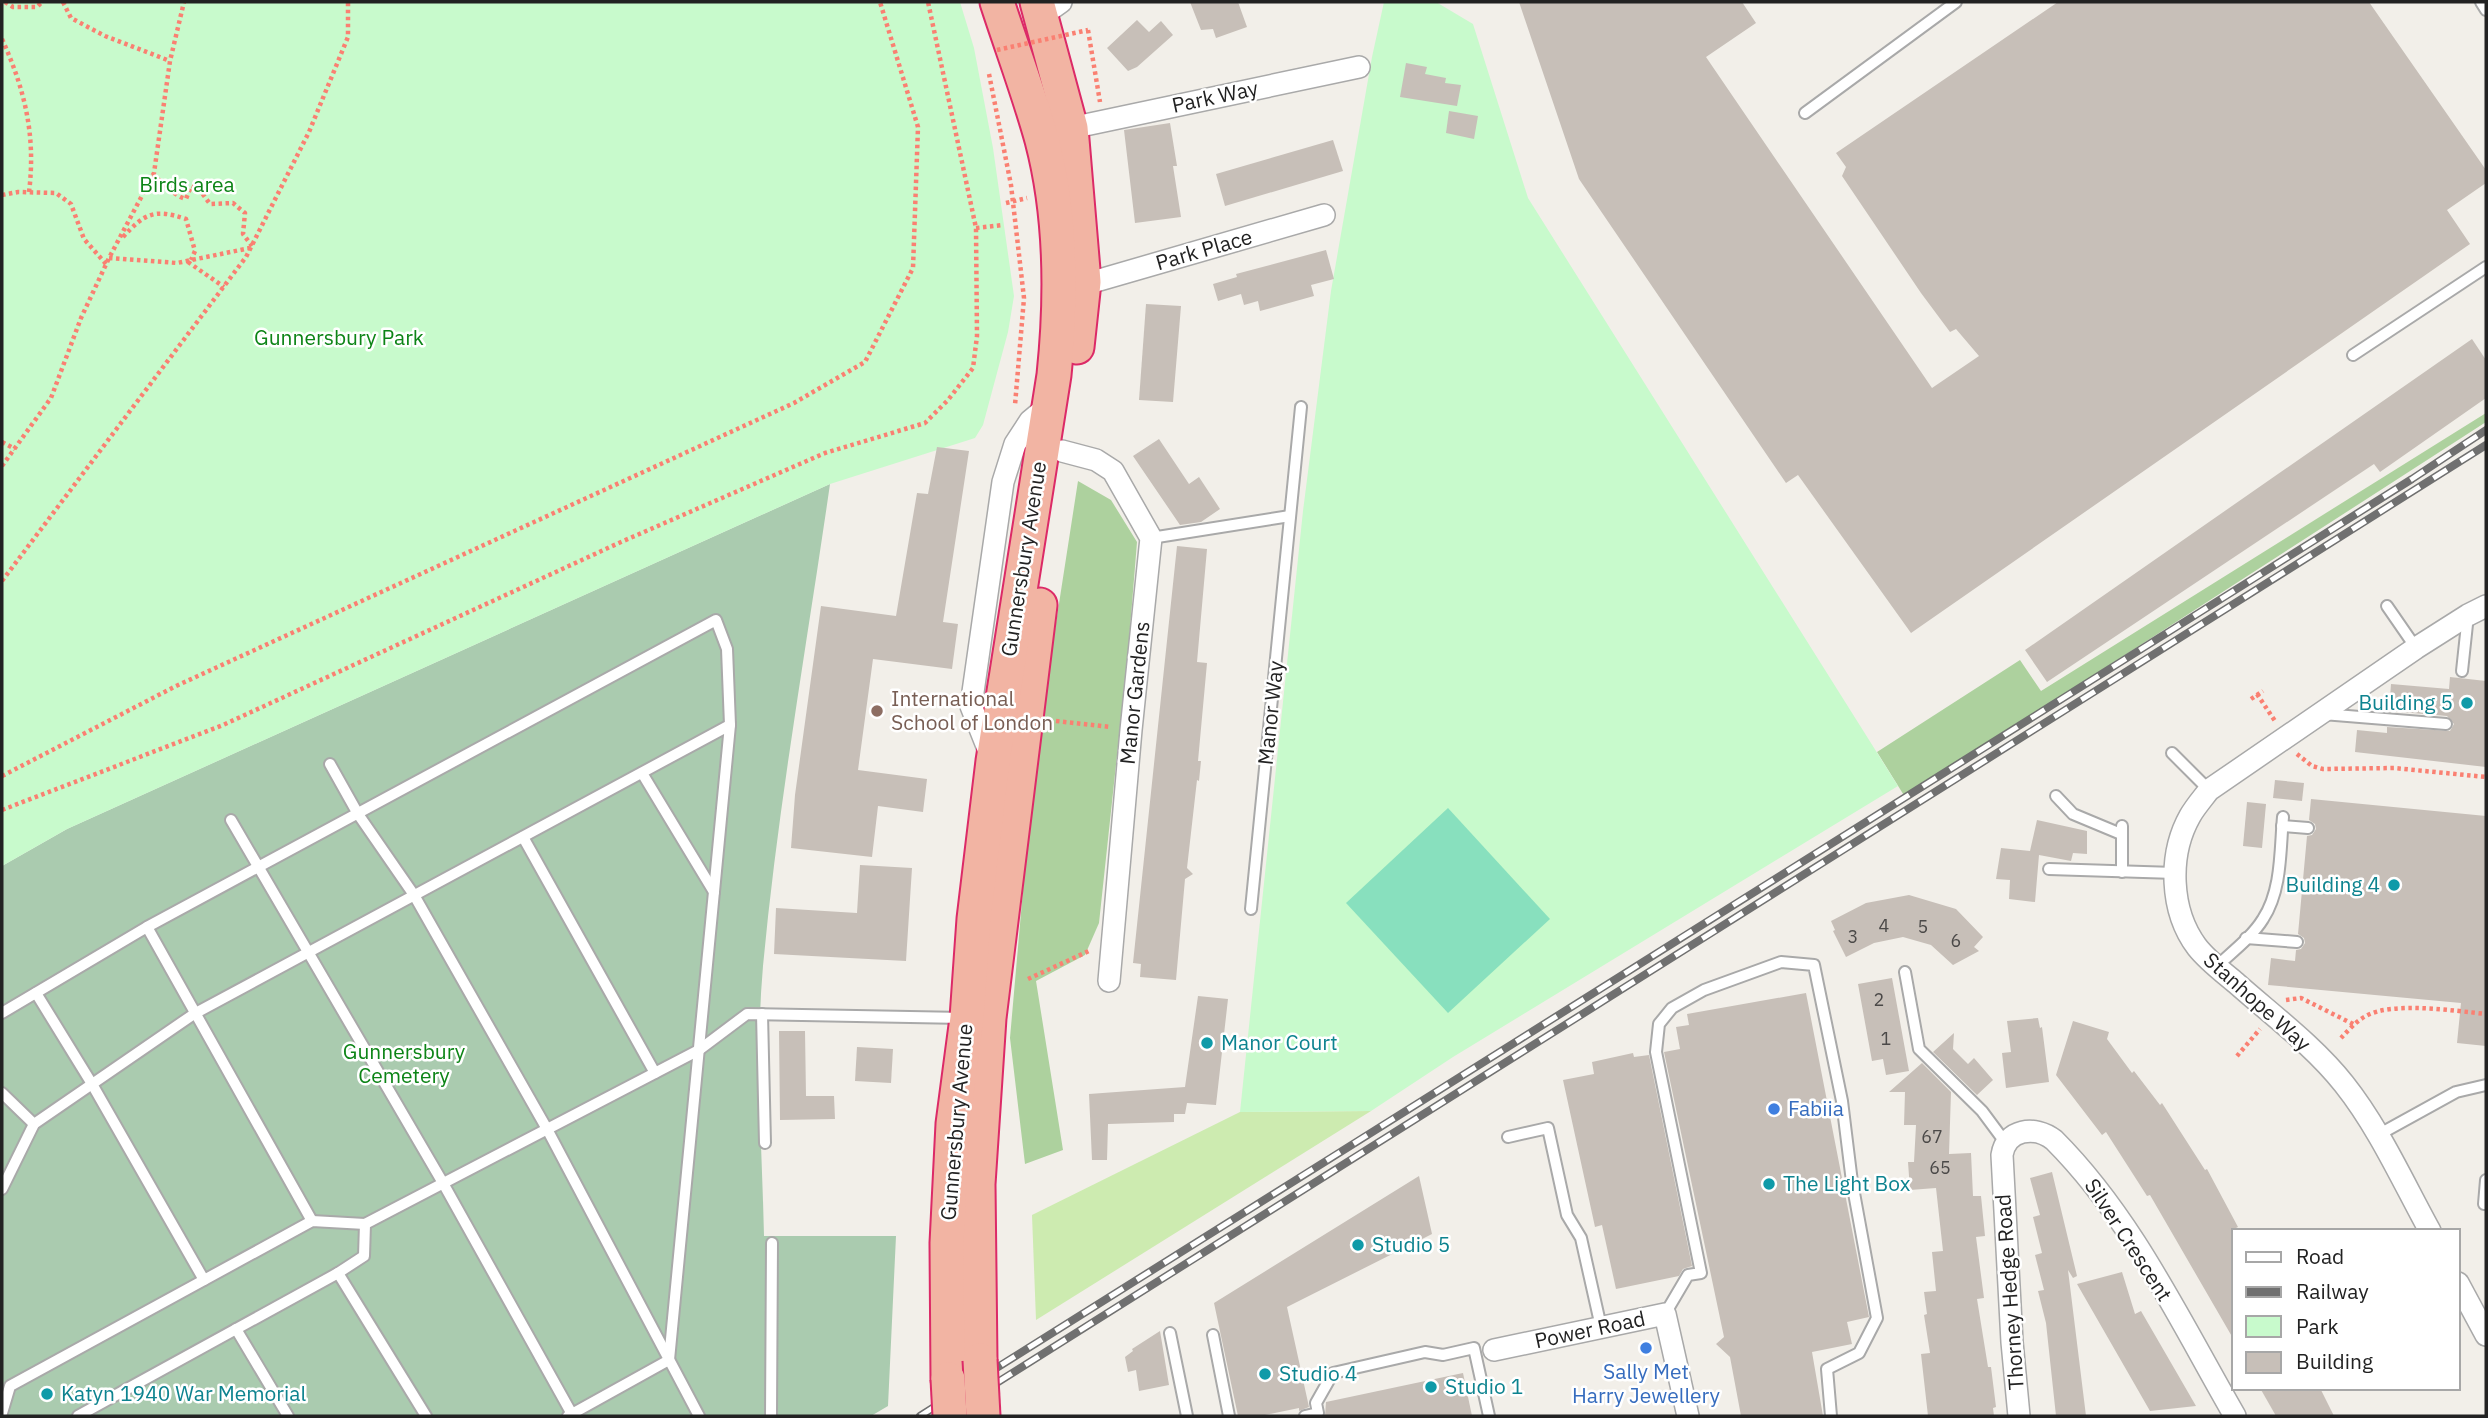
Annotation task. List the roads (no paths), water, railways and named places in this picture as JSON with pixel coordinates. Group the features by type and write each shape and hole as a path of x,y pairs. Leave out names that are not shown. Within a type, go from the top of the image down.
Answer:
{"highway":[{"name":"Gunnersbury Avenue","path":"950,1416 947,1243 953,1124 967,1018 974,919 993,761 1059,323 1056,212 1042,141 998,2"},
{"name":"Gunnersbury Avenue","path":"983,1416 978,1184 989,1018 1036,629 1084,282 1071,128 1045,5"}],"street":[{"name":"Park Way","path":"1071,128 1359,67"},
{"name":"Park Place","path":"1084,282 1096,281 1324,215"},
{"path":"993,761 971,706 1003,482 1015,444 1030,421 1048,406"},
{"path":"1062,451 1096,460 1113,471 1151,538"},
{"name":"Manor Gardens","path":"1109,981 1151,538"},
{"name":"Stanhope Way","path":"2429,1229 2378,1135 2358,1103 2327,1065 2216,967 2197,946 2179,909 2175,873 2183,832 2191,814 2209,790 2416,648 2477,611"},
{"name":"Silver Crescent","path":"2006,1142 2021,1132 2039,1131 2054,1140 2082,1170 2129,1234 2235,1416"},
{"name":"Thorney Hedge Road","path":"2006,1142 2002,1169 2019,1416"},
{"path":"2460,1287 2486,1335"},
{"name":"Power Road","path":"1494,1350 1665,1314 1688,1416"}],"lane":[{"path":"1805,113 1956,2"},
{"path":"2481,2 2486,10"},
{"path":"2353,355 2486,267"},
{"name":"Manor Way","path":"1251,909 1301,407"},
{"path":"1151,538 1290,516"},
{"path":"2387,606 2416,648"},
{"path":"2462,671 2477,611"},
{"path":"2,1013 146,927 716,620 727,649 730,725 669,1360"},
{"path":"2320,713 2446,724"},
{"path":"2,1189 34,1124 194,1014 730,725"},
{"path":"2172,753 2209,790"},
{"path":"330,764 358,814 414,895 547,1129 699,1416"},
{"path":"642,773 714,892"},
{"path":"2056,796 2074,814 2122,830 2122,872"},
{"path":"230,820 443,1183 571,1415 669,1360"},
{"path":"2216,967 2262,921 2272,902 2277,883 2283,821 2308,828"},
{"path":"523,837 655,1073"},
{"path":"2049,869 2175,873"},
{"path":"146,927 312,1221"},
{"path":"2246,938 2297,942"},
{"path":"1665,1314 1688,1275 1702,1273 1656,1052 1659,1024 1672,1008 1704,990 1781,962 1814,965 1842,1101 1852,1182 1877,1318 1859,1353 1827,1370 1830,1416"},
{"path":"1905,972 1919,1049 1982,1111 2006,1142"},
{"path":"36,993 92,1084 204,1280"},
{"path":"2,1413 10,1386 312,1221 365,1224 699,1050 747,1014 967,1018"},
{"path":"762,1014 765,1143"},
{"path":"2378,1135 2456,1092 2486,1084"},
{"path":"2,1093 34,1124"},
{"path":"1508,1137 1548,1128 1567,1215 1581,1238 1601,1328"},
{"path":"2486,1180 2486,1204"},
{"path":"78,1416 338,1273 364,1256 365,1224"},
{"path":"771,1416 772,1243"},
{"path":"338,1273 426,1416"},
{"path":"236,1329 288,1416"},
{"path":"1170,1333 1187,1416"},
{"path":"1213,1335 1229,1416"},
{"path":"1305,1416 1318,1413 1317,1403 1333,1373 1425,1352 1443,1354 1474,1348 1489,1416"}],"railway":[{"path":"920,1416 2486,430"},
{"path":"944,1416 2486,445"}],"place":[{"name":"Building 5","path":"2467,703"},
{"name":"International School of London","path":"877,711"},
{"name":"Building 4","path":"2394,885"},
{"name":"Manor Court","path":"1207,1043"},
{"name":"Fabiia","path":"1774,1109"},
{"name":"The Light Box","path":"1769,1184"},
{"name":"Studio 5","path":"1358,1245"},
{"name":"Sally Met Harry Jewellery","path":"1646,1348"},
{"name":"Studio 4","path":"1265,1374"},
{"name":"Studio 1","path":"1431,1387"},
{"name":"Katyn 1940 War Memorial","path":"47,1394"}],"park label":[{"name":"Birds area","path":"187,185"},
{"name":"Gunnersbury Park","path":"339,338"},
{"name":"Gunnersbury Cemetery","path":"404,1064"}]}
